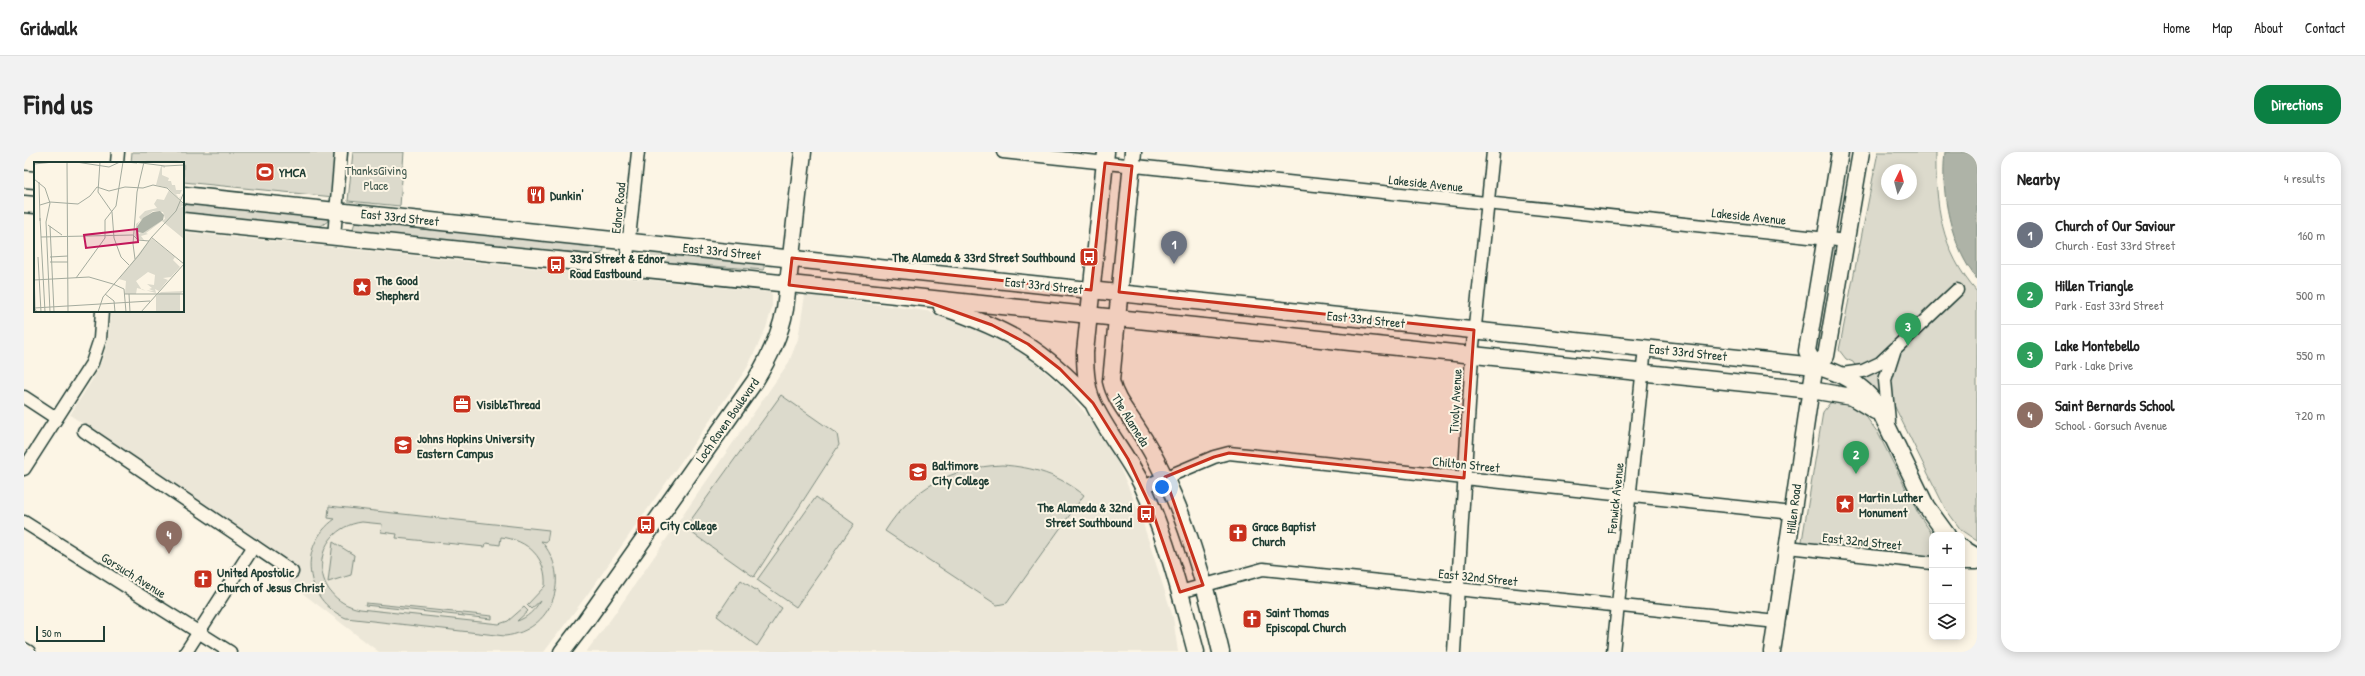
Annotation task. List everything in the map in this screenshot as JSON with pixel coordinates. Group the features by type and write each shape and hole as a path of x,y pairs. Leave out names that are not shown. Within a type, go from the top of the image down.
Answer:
{"main road":[{"name":"Loch Raven Boulevard","path":"562,652 589,617 755,381 779,334 789,285 803,152"},
{"path":"1815,366 1807,352 1840,152"},
{"name":"Hillen Road","path":"1772,652 1815,366 1826,356 1847,241 1861,152"},
{"name":"The Alameda","path":"1105,157 1085,362 1088,384 1093,403 1143,488 1180,592 1196,652"},
{"name":"The Alameda","path":"1132,159 1110,371 1113,390 1146,442 1165,477 1203,585 1219,649"},
{"path":"24,178 34,180"},
{"name":"East 33rd Street","path":"184,195 1815,366 1842,374 1869,395 1887,426 1926,506 1945,532"},
{"path":"24,204 34,205"},
{"name":"East 33rd Street","path":"184,221 1811,390 1852,396 1870,407 1887,426"},
{"path":"904,297 978,320 1028,344 1060,369 1093,403"},
{"path":"1965,550 1977,557"}],"street":[{"path":"117,162 118,152"},
{"path":"334,237 341,152"},
{"name":"Ednor Road","path":"626,267 638,152"},
{"name":"Lakeside Avenue","path":"1003,152 1132,159 1488,203 1847,241"},
{"name":"Tivoly Avenue","path":"1454,652 1472,355 1493,152"},
{"path":"1842,374 1870,369 1895,348 1957,290"},
{"path":"24,469 92,363 100,339 102,312"},
{"name":"Fenwick Avenue","path":"1613,652 1645,348"},
{"path":"1887,426 1885,380 1895,348"},
{"path":"24,397 56,418"},
{"path":"84,431 292,572"},
{"name":"Chilton Street","path":"1143,488 1165,477 1229,453 1629,495 1793,514"},
{"name":"Gorsuch Avenue","path":"24,522 230,652"},
{"path":"186,652 254,546"},
{"name":"East 32nd Street","path":"1788,547 1929,563"},
{"path":"1965,563 1977,563"},
{"name":"East 32nd Street","path":"1180,592 1263,569 1777,622"},
{"path":"1187,620 1190,652"},
{"path":"24,649 29,652"}],"highlighted area":[{"path":"1105,163 1132,166 1119,292 1474,330 1464,478 1229,453 1214,457 1165,477 1203,585 1180,592 1152,510 1128,459 1093,403 1060,369 1028,344 992,325 925,301 789,285 792,258 1091,290"}],"shaded area":[{"path":"1945,152 1977,152 1977,279 1960,251 1949,219 1944,185"},
{"name":"Johns Hopkins University Eastern Campus","path":"184,232 770,292 772,296 772,308 766,328 747,368 587,595 544,652 379,652 288,582 297,569 70,415 94,377 102,360 108,341 111,312 184,312"},
{"name":"Baltimore City College","path":"805,295 927,311 970,326 1023,353 1066,390 1095,425 1116,459 1140,514 1173,617 1178,652 586,652 611,619 789,362 798,339"}],"green space":[{"name":"YMCA","path":"132,152 348,152 344,198 184,182 184,162 131,162"},
{"name":"ThanksGiving Place","path":"353,152 404,152 400,206 348,201"},
{"path":"1878,152 1936,152 1937,190 1943,226 1955,260 1977,292 1977,541 1961,530 1945,508 1890,397 1879,395 1865,382 1853,362 1846,359 1839,350"},
{"path":"184,202 326,217 328,221 321,226 184,216"},
{"path":"355,222 430,230 454,228 603,246 604,250 600,255 559,251 538,253 352,232"},
{"path":"648,248 764,260 764,270 675,263 646,265"},
{"path":"781,395 837,434 839,445 754,577 685,528"},
{"path":"1839,401 1859,407 1878,433 1919,515 1931,532 1929,532 1929,559 1805,543 1802,541 1823,412 1830,403"},
{"path":"1002,465 1045,473 1065,482 1084,495 1007,603 997,605 885,531 908,503 935,483 950,475 966,470"},
{"path":"816,497 854,524 796,607 757,580"},
{"path":"329,506 549,530 547,542 541,541 551,555 555,570 556,586 553,600 545,613 535,624 521,632 505,636 346,618 332,610 321,599 314,586 310,572 311,557 315,543 323,530 335,519 328,518","holes":["362,522 382,524 381,532 397,534 396,538 485,547 486,543 500,545 501,537 520,542 534,552 543,567 545,586 527,605 531,609 540,601 536,608 524,618 517,621 528,611 524,607 508,621 499,624 360,609 343,603 331,592 324,579 322,564 324,550 332,537 345,527"]},
{"path":"333,542 354,555 351,575 328,582"},
{"path":"741,580 782,608 757,646 717,616"},
{"path":"366,603 492,616 492,619 365,605"}],"place":[{"name":"YMCA","path":"265,172"},
{"name":"Dunkin'","path":"536,195"},
{"name":"The Alameda & 33rd Street Southbound","path":"1089,257"},
{"name":"Church of Our Saviour","path":"1174,264"},
{"name":"33rd Street & Ednor Road Eastbound","path":"556,265"},
{"name":"The Good Shepherd","path":"362,287"},
{"name":"Lake Montebello","path":"1908,346"},
{"name":"VisibleThread","path":"462,404"},
{"name":"Johns Hopkins University Eastern Campus","path":"403,445"},
{"name":"Baltimore City College","path":"918,472"},
{"name":"Hillen Triangle","path":"1856,474"},
{"name":"Martin Luther Monument","path":"1845,504"},
{"name":"The Alameda & 32nd Street Southbound","path":"1146,514"},
{"name":"City College","path":"646,525"},
{"name":"Grace Baptist Church","path":"1238,533"},
{"name":"Saint Bernards School","path":"169,554"},
{"name":"United Apostolic Church of Jesus Christ","path":"203,579"},
{"name":"Saint Thomas Episcopal Church","path":"1252,619"}]}
